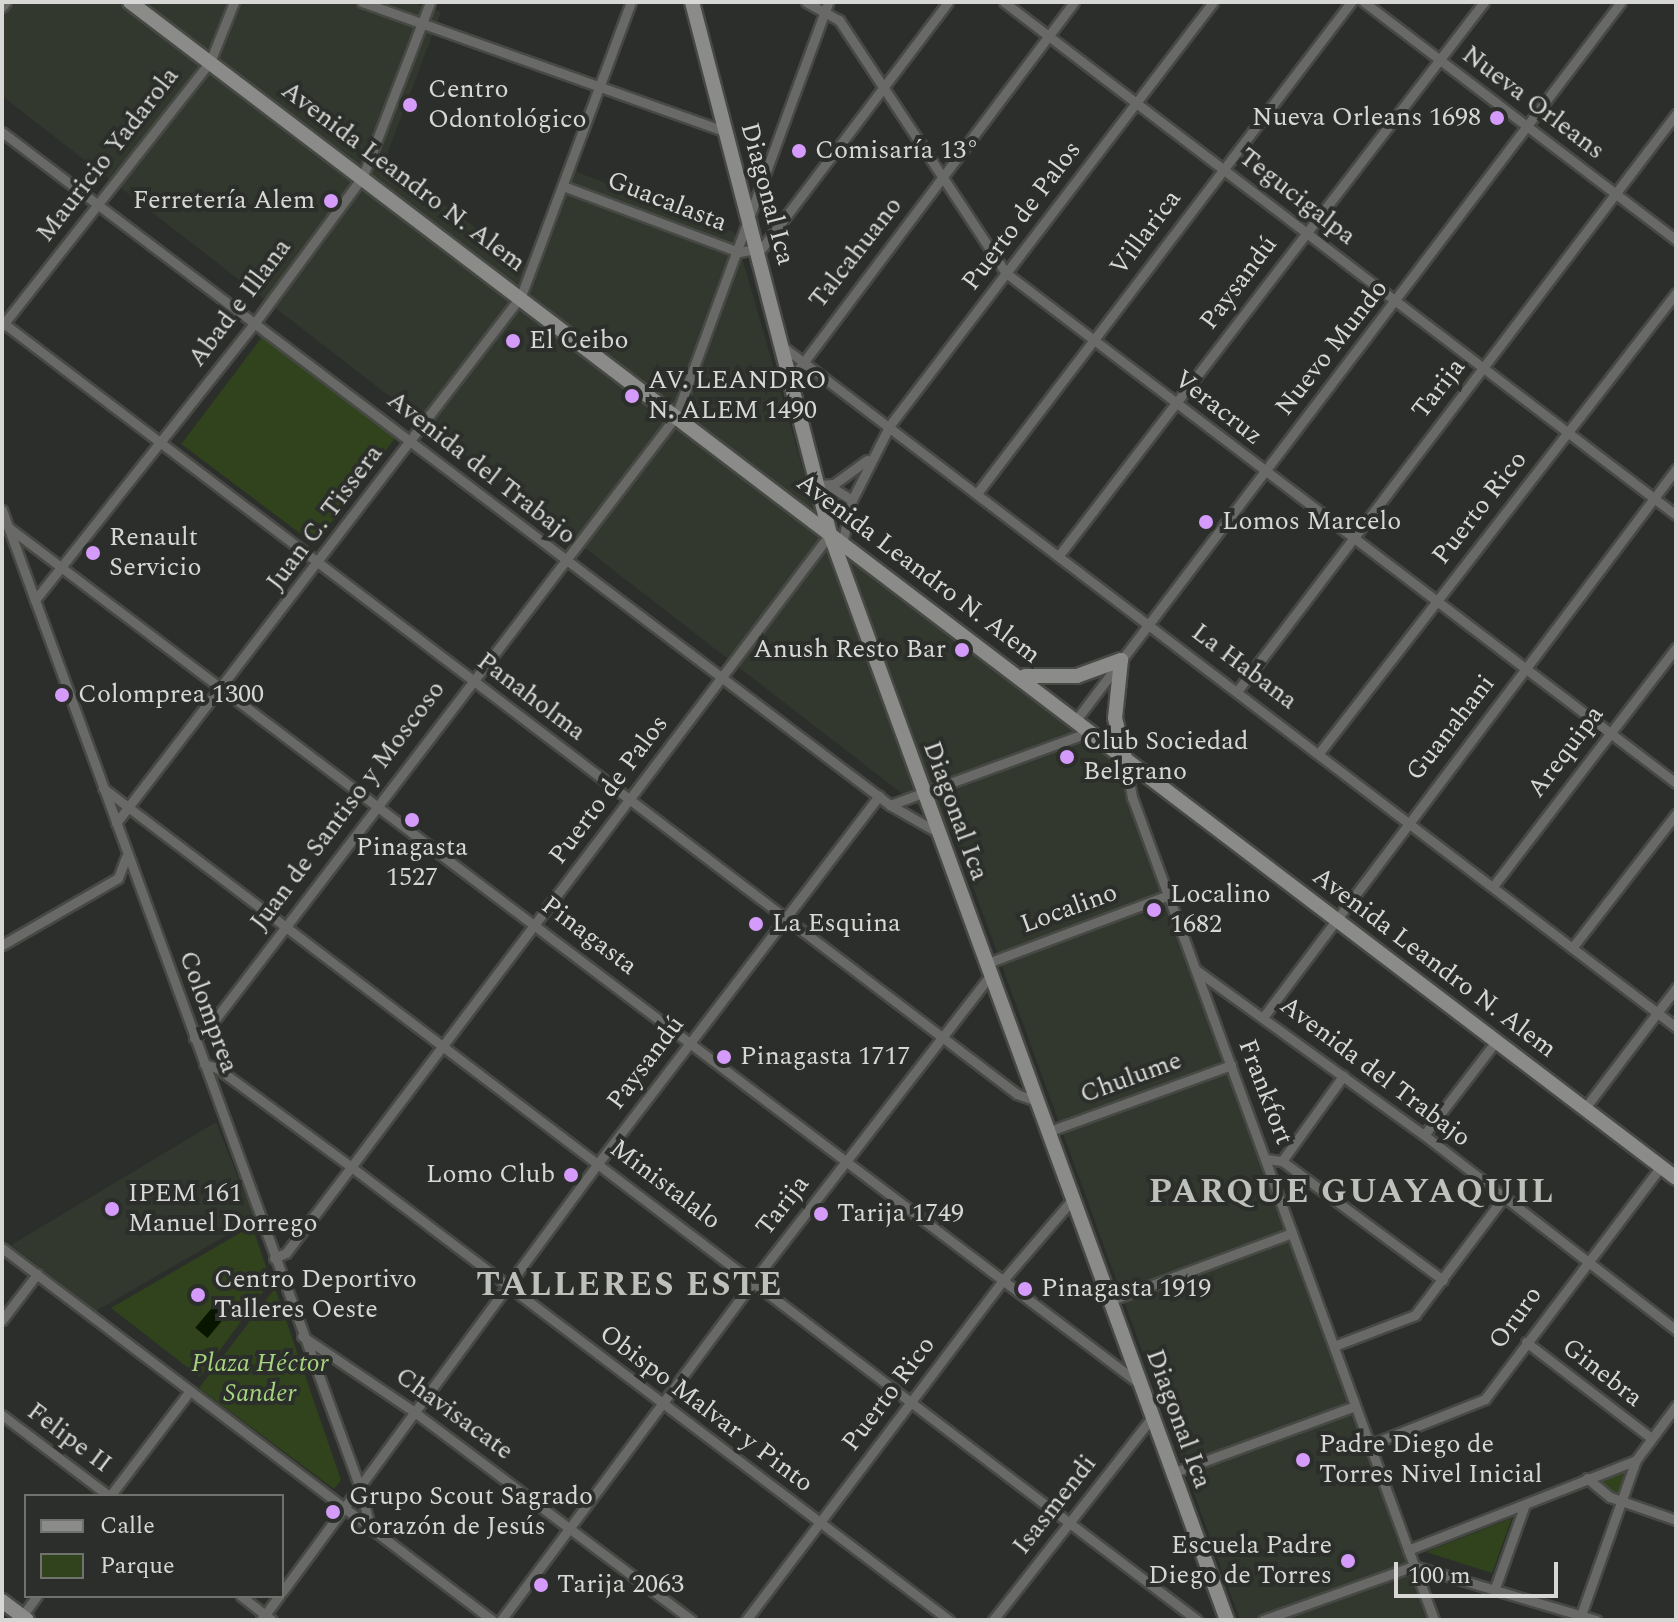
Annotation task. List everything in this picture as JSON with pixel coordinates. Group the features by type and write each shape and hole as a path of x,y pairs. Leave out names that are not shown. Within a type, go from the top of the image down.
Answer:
{"main road":[{"name":"Avenida Leandro N. Alem","path":"130,2 521,296 842,544 1021,676 1090,732 1676,1178"},
{"name":"Diagonal Ica","path":"692,2 782,346 823,485 830,534 1227,1620"},
{"path":"1021,676 1077,676 1121,660 1115,718 1125,758"},
{"path":"2,1601 23,1619"}],"street":[{"path":"2,7 6,2"},
{"name":"Mauricio Yadarola","path":"3,324 210,62 234,2"},
{"path":"362,2 725,131"},
{"name":"Abad e Illana","path":"35,600 64,569 162,443 363,176 430,2"},
{"name":"Juan C. Tissera","path":"116,823 131,809 521,296 631,2"},
{"name":"Veracruz","path":"806,2 827,6 839,20 1006,273 1434,602 1676,783"},
{"path":"756,250 767,243 948,2"},
{"name":"Tegucigalpa","path":"1004,2 1676,515"},
{"name":"Talcahuano","path":"791,379 802,359 1074,2"},
{"name":"Puerto de Palos","path":"842,544 852,500 869,458 890,425 1213,2"},
{"name":"Villarica","path":"978,492 1351,2"},
{"name":"Nueva Orleans","path":"1364,2 1676,240"},
{"name":"Paysandú","path":"1060,554 1484,2"},
{"name":"Nuevo Mundo","path":"1076,720 1147,622 1397,301 1621,2"},
{"name":"Juan de Santiso y Moscoso","path":"194,1038 210,1026 676,416 739,252 827,6"},
{"name":"Tarija","path":"1238,690 1676,114"},
{"name":"Avenida del Trabajo","path":"2,132 890,805 937,832"},
{"name":"Guacalasta","path":"563,186 739,252 756,250"},
{"name":"Puerto Rico","path":"1319,753 1676,293"},
{"name":"Panaholma","path":"3,324 1017,1094 1036,1101"},
{"name":"La Habana","path":"782,346 1060,554 1676,1027"},
{"name":"Puerto de Palos","path":"823,485 869,458"},
{"name":"Guanahani","path":"1264,1016 1406,821 1676,469"},
{"path":"823,485 852,500"},
{"name":"Colomprea","path":"2,510 360,1488 371,1530"},
{"name":"Pinagasta","path":"8,527 847,1159 1140,1384"},
{"name":"Puerto de Palos","path":"274,1258 286,1253 830,534"},
{"name":"Arequipa","path":"1494,885 1608,732 1676,648"},
{"path":"890,805 1090,732"},
{"name":"Frankfort","path":"1125,758 1132,797 1434,1620"},
{"name":"Ministalalo","path":"103,788 599,1162 1197,1620"},
{"name":"Paysandú","path":"284,1589 346,1509 413,1411 599,1162 879,796"},
{"path":"1572,948 1676,814"},
{"path":"2,945 118,878 126,852"},
{"path":"118,878 139,888"},
{"name":"Localino","path":"988,970 1169,895"},
{"name":"Tarija","path":"501,1620 988,970"},
{"name":"Avenida del Trabajo","path":"1196,970 1264,1016 1424,1135 1676,1330"},
{"path":"1585,1108 1676,988"},
{"path":"1424,1135 1496,1041"},
{"name":"Obispo Malvar y Pinto","path":"204,1064 217,1068 350,1166 505,1288 949,1620"},
{"name":"Chulume","path":"1047,1132 1231,1065"},
{"path":"1282,1161 1343,1076"},
{"path":"1267,1159 1282,1161 1443,1280"},
{"name":"Oruro","path":"1369,1445 1479,1404 1661,1166"},
{"path":"1334,1346 1415,1315 1504,1197"},
{"name":"Puerto Rico","path":"746,1620 1004,1279 1072,1200"},
{"path":"1109,1301 1292,1233"},
{"path":"2,1248 492,1620"},
{"path":"2,1320 37,1274"},
{"name":"Chavisacate","path":"302,1336 413,1411 691,1620"},
{"name":"Ginebra","path":"1526,1342 1651,1438"},
{"path":"111,1494 189,1392"},
{"path":"1172,1473 1355,1406"},
{"path":"1581,1615 1618,1500 1636,1460 1676,1406"},
{"name":"Felipe II","path":"2,1415 106,1494"},
{"name":"Isasmendi","path":"993,1620 1152,1417"},
{"path":"1408,1550 1636,1460"},
{"path":"1587,1478 1618,1500 1676,1520"},
{"path":"1495,1588 1525,1504"},
{"path":"1263,1620 1414,1566 1596,1620"},
{"path":"23,1619 36,1598"},
{"path":"243,1598 266,1618"},
{"name":"Paysandú","path":"266,1618 278,1598"}],"shaded area":[{"path":"2,2 411,2 441,12 385,160 525,265 564,167 735,233 819,525 1115,761 1431,1620 1240,1620 954,834 2,96"},
{"path":"216,1122 255,1219 96,1311 11,1245"},
{"path":"221,1297 233,1307 208,1338 195,1328"}],"green space":[{"path":"262,337 395,438 315,545 181,444"},
{"name":"Centro Deportivo Talleres Oeste","path":"252,1226 271,1281 200,1377 111,1308"},
{"name":"Plaza Héctor Sander","path":"275,1288 341,1480 334,1489 199,1388"},
{"path":"1627,1469 1617,1494 1600,1480"},
{"path":"1512,1518 1492,1573 1426,1552"}],"place":[{"name":"Centro Odontológico","path":"410,105"},
{"name":"Nueva Orleans 1698","path":"1497,118"},
{"name":"Comisaría 13°","path":"799,151"},
{"name":"Ferretería Alem","path":"331,201"},
{"name":"El Ceibo","path":"513,341"},
{"name":"AV. LEANDRO N. ALEM 1490","path":"632,396"},
{"name":"Lomos Marcelo","path":"1206,522"},
{"name":"Renault Servicio","path":"93,553"},
{"name":"Anush Resto Bar","path":"962,650"},
{"name":"Colomprea 1300","path":"62,695"},
{"name":"Club Sociedad Belgrano","path":"1067,757"},
{"name":"Pinagasta 1527","path":"412,820"},
{"name":"Localino 1682","path":"1154,910"},
{"name":"La Esquina","path":"756,924"},
{"name":"Pinagasta 1717","path":"724,1057"},
{"name":"Lomo Club","path":"571,1175"},
{"name":"IPEM 161 Manuel Dorrego","path":"112,1209"},
{"name":"Tarija 1749","path":"821,1214"},
{"name":"Pinagasta 1919","path":"1025,1289"},
{"name":"Centro Deportivo Talleres Oeste","path":"198,1295"},
{"name":"Padre Diego de Torres Nivel Inicial","path":"1303,1460"},
{"name":"Grupo Scout Sagrado Corazón de Jesús","path":"333,1512"},
{"name":"Escuela Padre Diego de Torres","path":"1348,1561"},
{"name":"Tarija 2063","path":"541,1585"}],"district":[{"name":"PARQUE GUAYAQUIL","path":"1352,1193"},
{"name":"TALLERES ESTE","path":"630,1286"}]}
